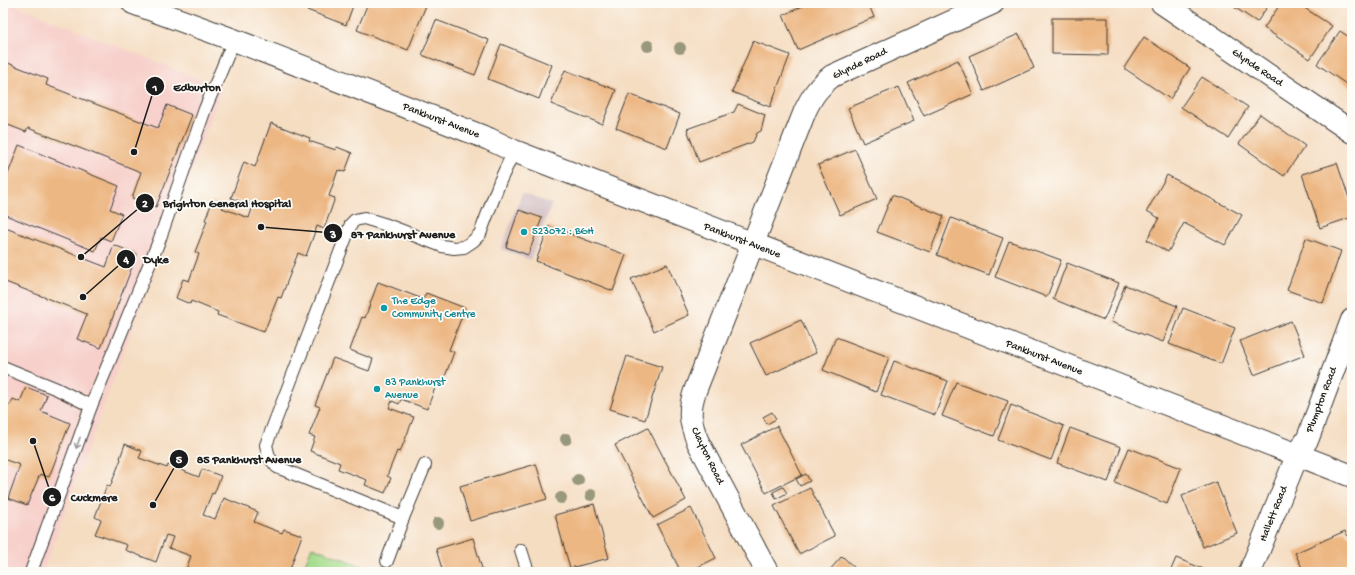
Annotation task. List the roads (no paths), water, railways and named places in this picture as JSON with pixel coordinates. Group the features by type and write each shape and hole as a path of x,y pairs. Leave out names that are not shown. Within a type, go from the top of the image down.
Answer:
{"street":[{"name":"Pankhurst Avenue","path":"133,3 168,9 234,40 488,139 514,151 1297,456 1352,476"},
{"name":"Glynde Road","path":"752,244 805,111 813,94 822,84 832,76 855,65 993,3"},
{"name":"Glynde Road","path":"1162,3 1352,132"},
{"name":"Clayton Road","path":"752,244 695,391 690,409 690,419 698,442 767,572"},
{"name":"Plumpton Road","path":"1297,456 1308,438 1352,320"},
{"name":"Hallett Road","path":"1250,572 1297,456"}],"lane":[{"path":"31,572 91,406 160,241 205,109 234,40"},
{"path":"403,518 277,467 269,457 266,445 352,224 355,220 364,218 387,224 442,246 454,248 464,246 473,241 480,234 500,181 514,151"},
{"path":"3,367 57,388 91,406"},
{"path":"387,561 425,465"},
{"path":"521,550 528,572"}],"place":[{"name":"Edburton","path":"134,152"},
{"name":"87 Pankhurst Avenue","path":"261,227"},
{"name":"523072 : BGH","path":"524,232"},
{"name":"Brighton General Hospital","path":"81,257"},
{"name":"Dyke","path":"83,297"},
{"name":"The Edge Community Centre","path":"384,308"},
{"name":"83 Pankhurst Avenue","path":"377,389"},
{"name":"Cuckmere","path":"33,441"},
{"name":"85 Pankhurst Avenue","path":"153,505"}]}
